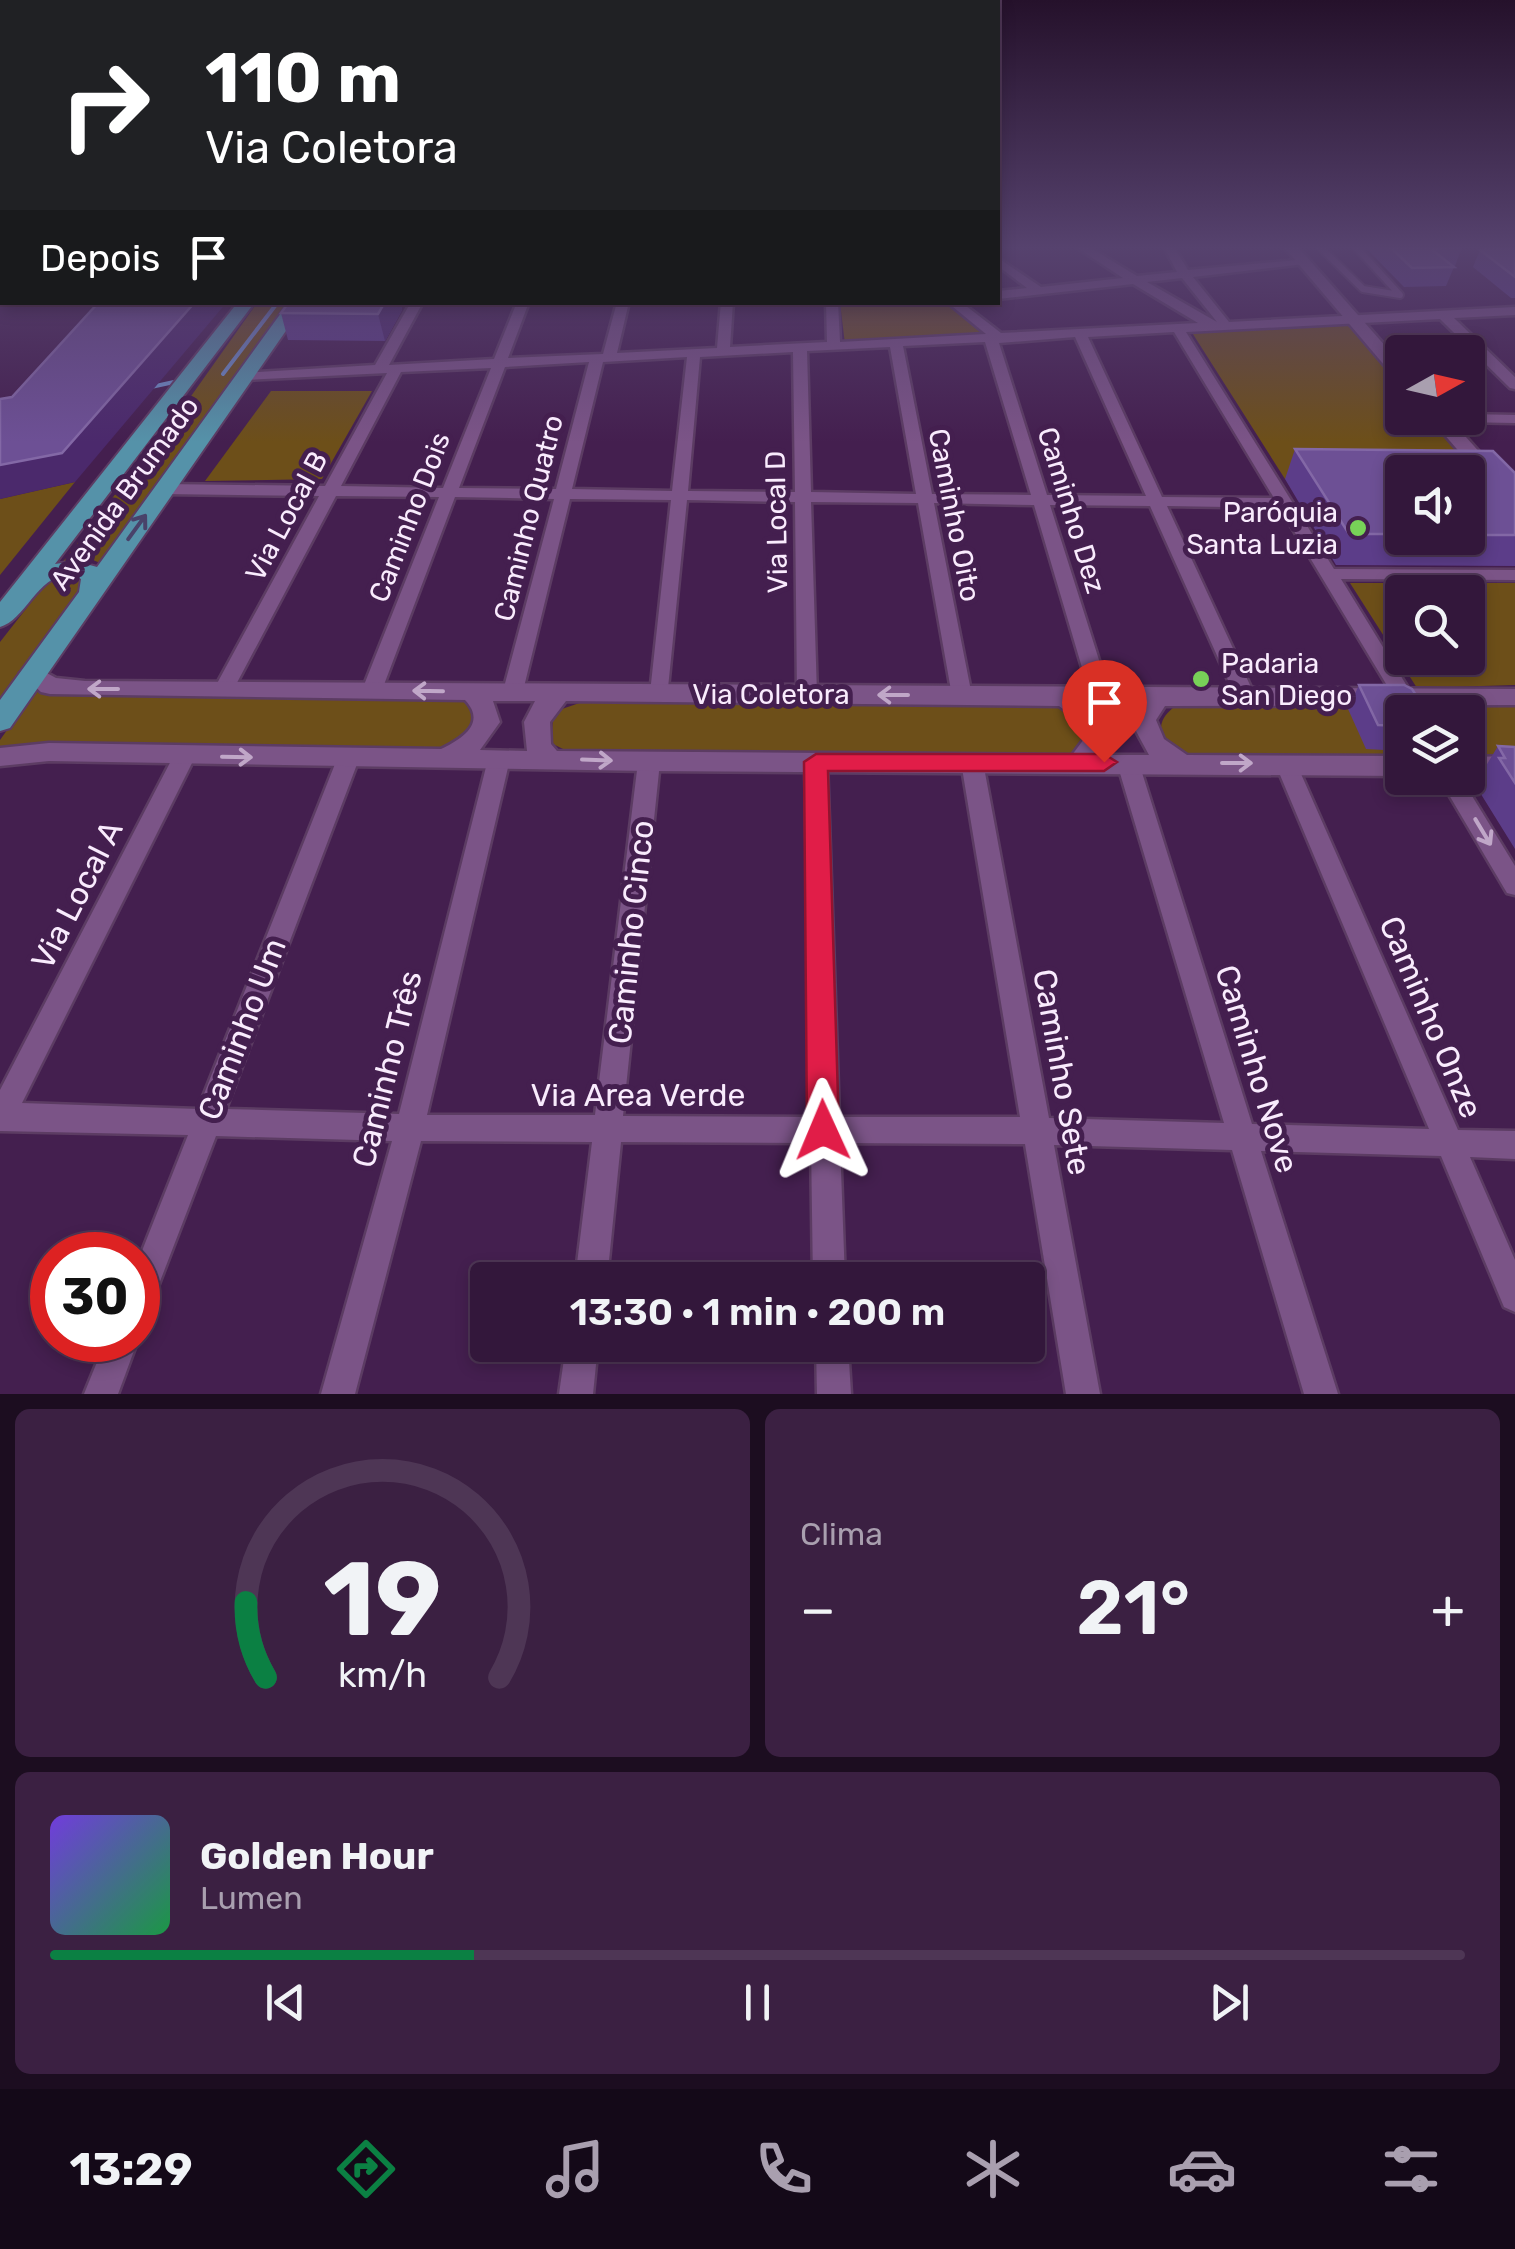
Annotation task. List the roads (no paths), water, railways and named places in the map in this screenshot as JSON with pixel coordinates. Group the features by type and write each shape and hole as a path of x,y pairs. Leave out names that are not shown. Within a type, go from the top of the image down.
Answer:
{"main road":[{"name":"Avenida Brumado","path":"0,620 239,312"},
{"name":"Avenida Brumado","path":"0,720 291,312"},
{"path":"29,582 75,568 88,572 93,579 90,591"}],"street":[{"name":"Via Local B","path":"224,689 331,492 413,312"},
{"name":"Caminho Dois","path":"372,690 519,312"},
{"name":"Caminho Quatro","path":"513,691 562,497 619,312"},
{"path":"722,352 726,312"},
{"path":"832,312 834,346"},
{"path":"964,312 995,339"},
{"path":"1193,312 1219,327"},
{"path":"1209,312 1219,327"},
{"path":"1348,312 1385,356"},
{"path":"245,376 1514,312"},
{"path":"1444,315 1515,385"},
{"path":"1178,329 1403,695"},
{"path":"1080,334 1246,698"},
{"name":"Caminho Dez","path":"995,339 1101,698"},
{"name":"Caminho Oito","path":"896,344 962,696"},
{"name":"Via Local D","path":"800,348 807,694"},
{"path":"660,694 694,353"},
{"path":"1485,418 1515,419"},
{"path":"1454,435 1515,504"},
{"path":"164,489 562,497 1284,503"},
{"path":"1330,574 1515,575"},
{"name":"Via Coletora","path":"32,673 50,686 66,688 1246,698 1385,704"},
{"path":"446,758 469,747 487,724 488,712 470,691"},
{"path":"549,759 538,747 536,717 543,704 561,693"},
{"path":"1064,697 1097,723 1100,735 1092,753 1081,762"},
{"name":"Via Coletora","path":"1485,699 1515,697"},
{"path":"1158,698 1143,720 1145,731 1160,753 1180,763"},
{"path":"0,756 48,752 348,759 1385,766"},
{"name":"Via Local A","path":"0,1117 186,755"},
{"name":"Caminho Um","path":"160,1242 348,759"},
{"name":"Caminho Três","path":"338,1394 410,1128 500,759"},
{"name":"Caminho Cinco","path":"593,1262 650,762"},
{"path":"816,762 828,1262"},
{"name":"Caminho Sete","path":"972,762 1083,1394"},
{"name":"Caminho Nove","path":"1128,763 1320,1394"},
{"name":"Caminho Onze","path":"1286,763 1515,1296"},
{"path":"1485,766 1515,766"},
{"path":"1460,795 1515,886"},
{"name":"Via Area Verde","path":"0,1117 410,1128 1037,1131 1515,1145"},
{"path":"101,1394 113,1362"},
{"path":"576,1394 580,1362"},
{"path":"833,1362 834,1394"}],"waterway":[{"path":"223,374 270,312"},
{"path":"151,387 174,382"}],"place":[{"name":"Paróquia Santa Luzia","path":"1358,528"},
{"name":"Padaria San Diego","path":"1201,679"}]}
